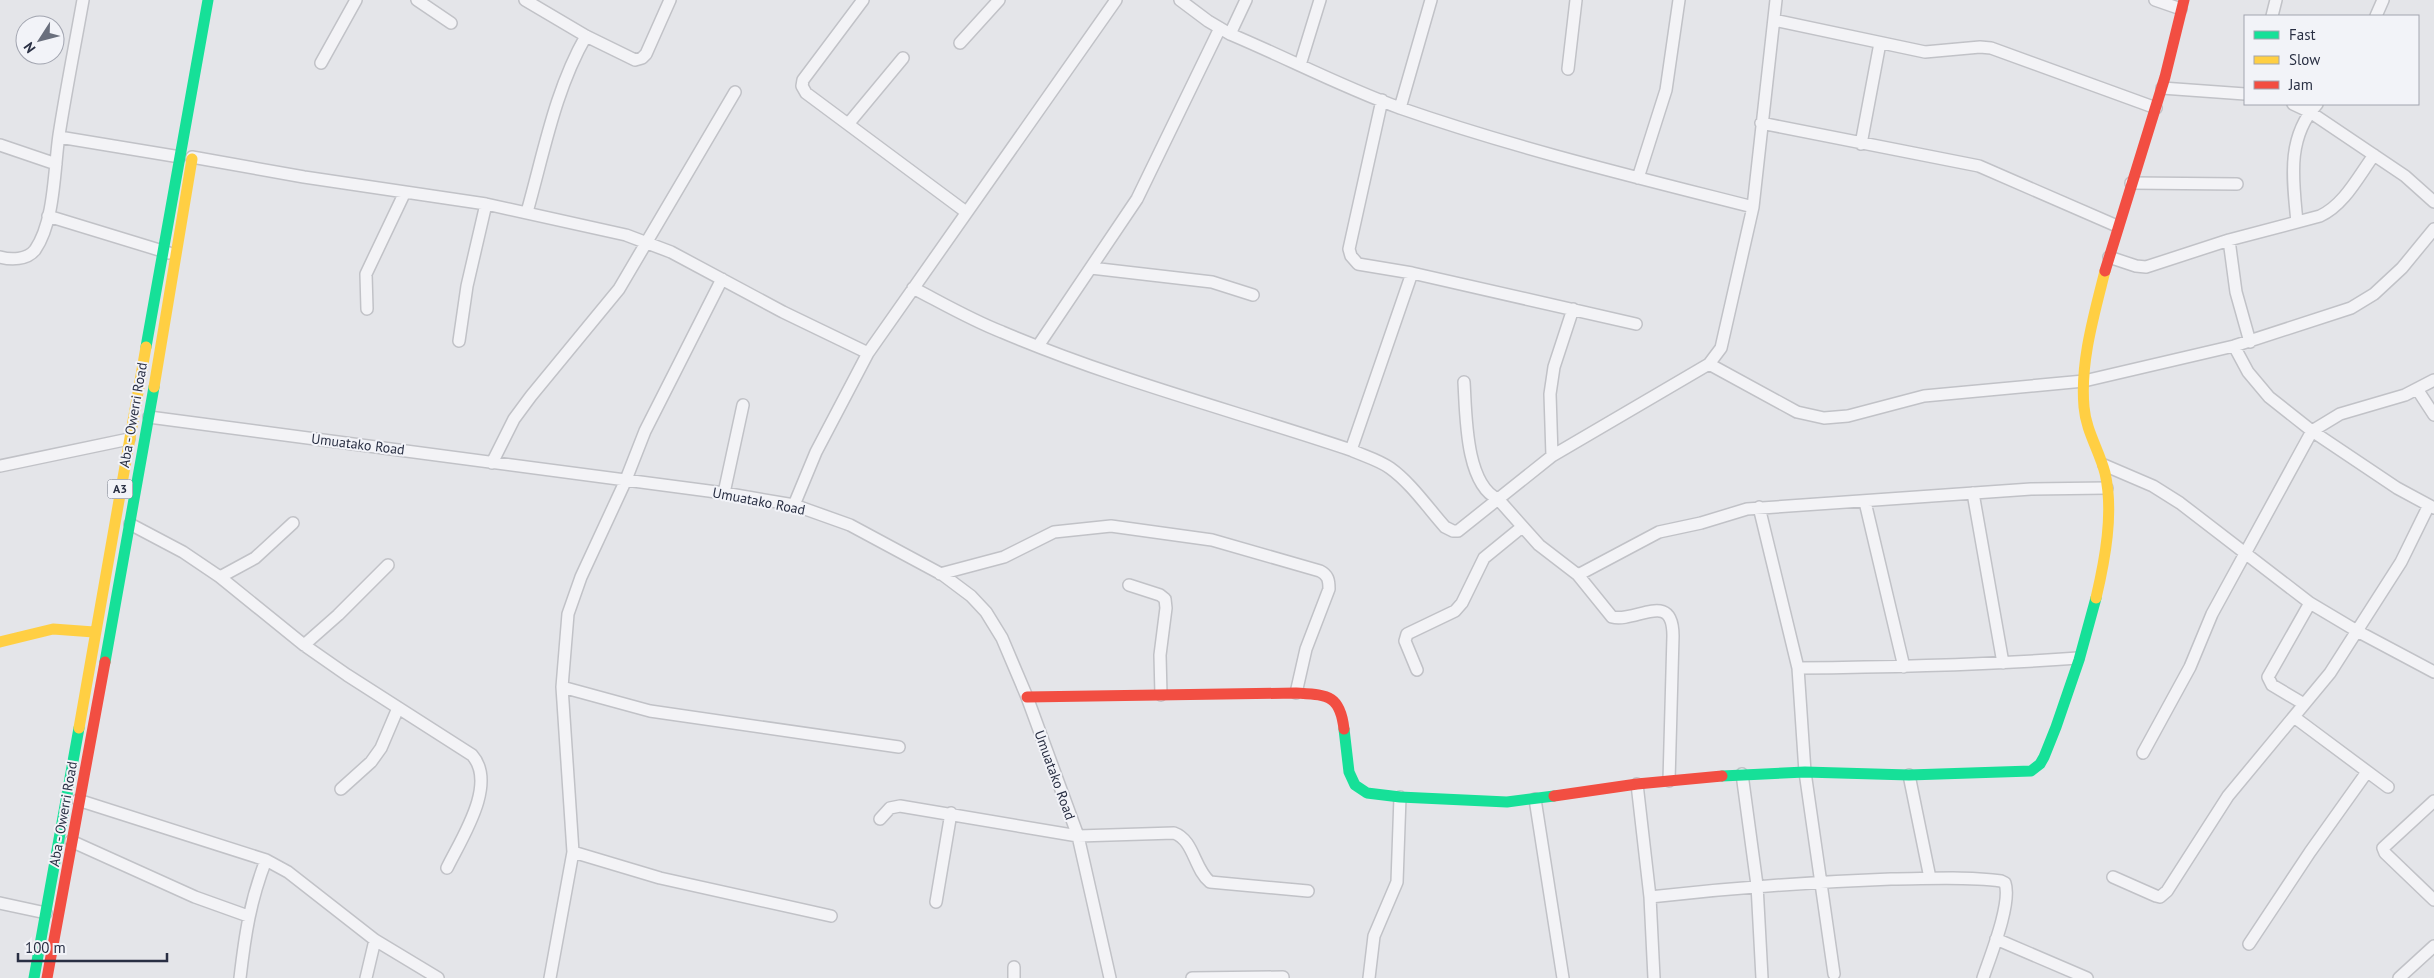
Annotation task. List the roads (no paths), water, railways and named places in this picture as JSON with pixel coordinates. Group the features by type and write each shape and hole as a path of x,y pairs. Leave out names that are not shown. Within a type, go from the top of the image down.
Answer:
{"street":[{"path":"0,257 23,259 34,252 41,239 48,216 59,137 83,0"},
{"name":"Aba - Owerri Road","path":"35,973 94,632 208,0"},
{"path":"321,63 356,0"},
{"path":"417,0 451,23"},
{"path":"525,0 586,36 635,60 642,58 646,54 670,0"},
{"path":"863,0 803,80 802,86 806,93 849,123 966,212"},
{"path":"960,43 999,0"},
{"path":"794,505 816,452 868,353 1116,0"},
{"path":"1180,0 1230,34 1400,108 1501,140 1638,178 1753,207"},
{"path":"1230,34 1246,0"},
{"path":"1300,64 1320,0"},
{"path":"1400,108 1431,0"},
{"path":"1568,69 1576,0"},
{"path":"1638,178 1666,90 1679,0"},
{"path":"913,288 975,320 1038,346 1156,388 1351,450 1390,468 1453,532 1463,528 1552,456 1709,364 1721,348 1753,207 1776,0"},
{"path":"1027,697 1296,693 1325,695 1337,703 1342,714 1349,772 1355,785 1367,793 1400,797 1480,802 1535,799 1637,784 1742,774 1805,772 1909,775 2024,772 2036,767 2044,757 2068,696 2097,592 2107,510 2107,488 2104,465 2095,447 2085,418 2084,381 2089,342 2117,226 2162,88 2183,5 2155,0"},
{"path":"2272,15 2276,0"},
{"path":"2376,15 2384,0"},
{"path":"1774,20 1925,52 1980,47 1991,48 2156,108"},
{"path":"1038,346 1136,199 1220,28"},
{"path":"527,212 561,88 570,64 586,36"},
{"path":"1860,144 1880,43"},
{"path":"849,123 903,58"},
{"path":"2162,88 2244,94"},
{"path":"492,463 514,419 619,288 735,92"},
{"path":"1382,100 1349,249 1351,256 1358,264 1412,273 1636,324"},
{"path":"2298,105 2313,108 2374,155 2405,176 2434,202"},
{"path":"2296,222 2292,168 2294,153 2313,108"},
{"path":"1761,123 1979,166 2117,226"},
{"path":"59,137 180,157"},
{"name":"Aba - Owerri Road","path":"48,978 78,800 149,417 196,137"},
{"path":"0,145 56,164"},
{"path":"2109,257 2136,266 2146,267 2229,240 2330,212 2374,155"},
{"path":"192,157 304,178 486,204 626,235 647,242 722,279 782,312 868,353"},
{"path":"2131,183 2237,184"},
{"path":"367,309 366,274 404,192"},
{"path":"459,341 467,286 486,204"},
{"path":"48,216 176,255"},
{"path":"1709,364 1797,412 1824,418 1848,416 1924,396 2084,381 2250,342 2351,308 2374,294 2402,268 2434,229"},
{"path":"2229,240 2236,292 2250,342"},
{"path":"1091,268 1212,282 1253,295"},
{"path":"1351,450 1412,273"},
{"path":"550,978 573,852 562,687 568,614 581,577 664,392 722,279"},
{"path":"1552,456 1550,394 1554,367 1572,308"},
{"path":"2113,877 2156,896 2164,895 2216,811 2330,673 2400,562 2431,508 2312,431 2258,386 2234,346"},
{"path":"2143,753 2190,667 2212,614 2312,431 2340,414 2417,390 2434,380"},
{"path":"1464,382 1466,421 1474,468 1488,494 1498,498 1522,528 1578,575 1612,617 1624,618 1653,610 1662,611 1669,617 1673,626 1669,781"},
{"path":"2417,390 2434,414"},
{"path":"724,493 743,405"},
{"name":"Umuatako Road","path":"149,417 625,482 724,493 794,505 850,525 940,574 971,596 986,612 1002,638 1027,697 1078,836 1110,978"},
{"path":"0,466 129,439"},
{"path":"2104,465 2152,486 2180,503 2310,603 2357,631 2434,672"},
{"path":"1578,575 1659,532 1759,507 1865,502 2031,489 2107,488"},
{"path":"1973,493 2003,664"},
{"path":"1865,502 1904,667"},
{"path":"1759,507 1798,668 1805,772 1834,974"},
{"path":"220,577 255,558 293,523"},
{"path":"130,524 163,540 220,577 304,645 472,755 479,762 481,771 480,795 477,807 447,868"},
{"path":"940,574 1004,557 1054,532 1110,526 1212,540 1320,571 1326,574 1329,581 1328,589 1306,649 1296,693"},
{"path":"1417,670 1405,641 1407,634 1454,611 1467,595 1484,558 1522,528"},
{"path":"304,645 338,615 388,565"},
{"path":"1129,584 1160,595 1165,599 1166,608 1160,655 1161,695"},
{"path":"2304,704 2272,685 2268,677 2310,603"},
{"path":"0,642 53,629 94,632"},
{"path":"1798,668 2003,664 2078,658"},
{"path":"562,687 650,711 899,747"},
{"path":"341,789 371,762 381,748 398,708"},
{"path":"2294,718 2388,787"},
{"path":"2249,944 2310,852 2367,772"},
{"path":"1742,774 1757,885 1762,978"},
{"path":"1909,775 1930,878"},
{"path":"1637,784 1650,897 1654,978"},
{"path":"1369,978 1374,936 1397,882 1400,797"},
{"path":"1535,799 1563,978"},
{"path":"78,800 266,860 288,872 376,940 438,978"},
{"path":"2434,801 2383,848 2434,900"},
{"path":"880,819 890,808 900,806 951,813 1078,836 1174,833 1185,840 1199,871 1210,882 1308,891"},
{"path":"936,902 951,813"},
{"path":"71,841 195,897 248,916"},
{"path":"573,852 660,878 831,916"},
{"path":"240,978 253,893 266,860"},
{"path":"1650,897 1757,885 1822,881 1930,878 1996,880 2005,884 2007,896 1996,939 1983,978"},
{"path":"0,903 46,913"},
{"path":"1996,939 2087,978"},
{"path":"366,978 376,940"},
{"path":"2399,978 2434,946"},
{"path":"27,978 35,973"},
{"path":"1192,978 1283,977"}]}
